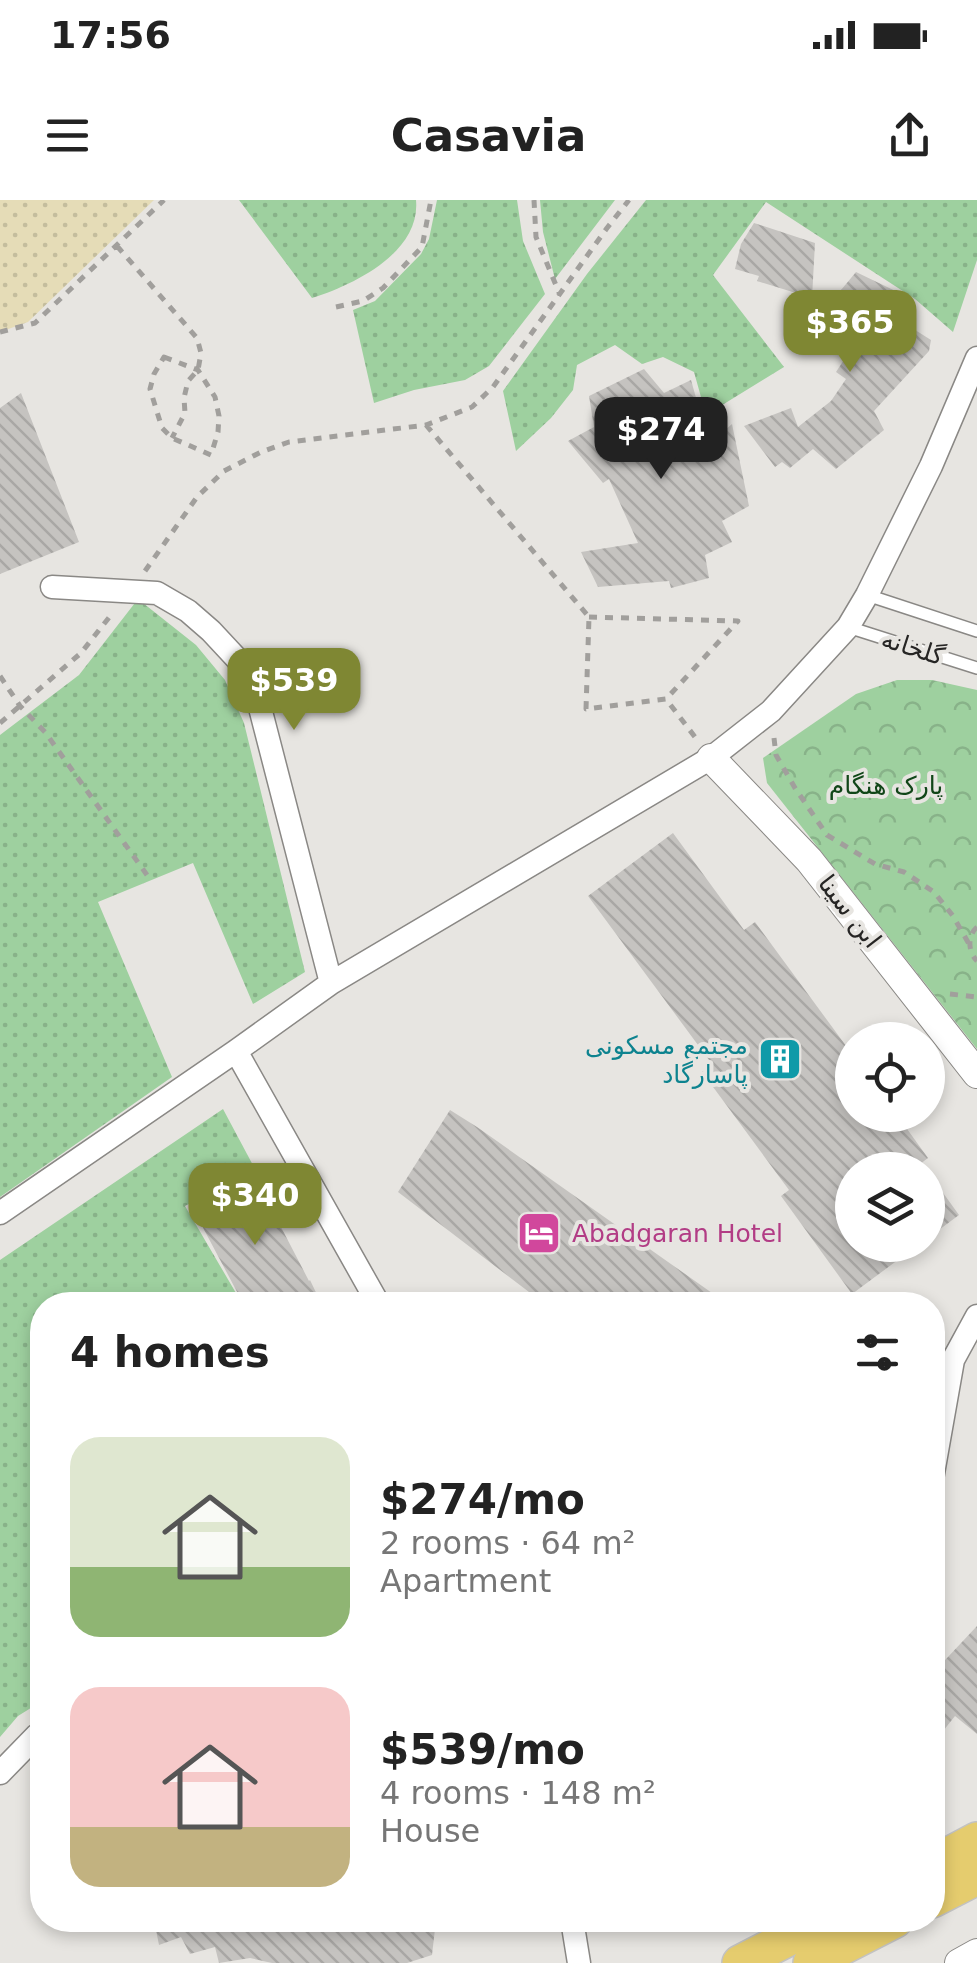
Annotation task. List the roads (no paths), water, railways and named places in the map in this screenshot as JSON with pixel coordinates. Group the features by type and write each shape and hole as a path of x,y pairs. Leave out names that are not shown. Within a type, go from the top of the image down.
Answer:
{"main road":[{"path":"945,1857 977,1840"},
{"path":"945,1893 977,1877"},
{"path":"740,1963 801,1932"},
{"path":"811,1963 872,1932"}],"street":[{"path":"0,1213 331,982 711,758 772,712 848,627 867,595 931,466 977,358"},
{"path":"52,588 157,593 188,611 238,660 258,700 331,982"},
{"name":"ابن سینا","path":"711,758 810,860 977,1074"},
{"path":"236,1051 372,1292"},
{"path":"945,1368 977,1316"},
{"path":"945,1402 952,1360"},
{"path":"0,1773 30,1742"},
{"path":"574,1932 579,1963"},
{"path":"958,1963 977,1953"}],"lane":[{"name":"گلخانه","path":"867,595 977,631"},
{"name":"گلخانه","path":"848,627 977,668"}],"place":[{"name":"مجتمع مسکونی پاسارگاد","path":"780,1059"},
{"name":"Abadgaran Hotel","path":"539,1233"}],"park label":[{"name":"پارک هنگام","path":"886,785"}]}
